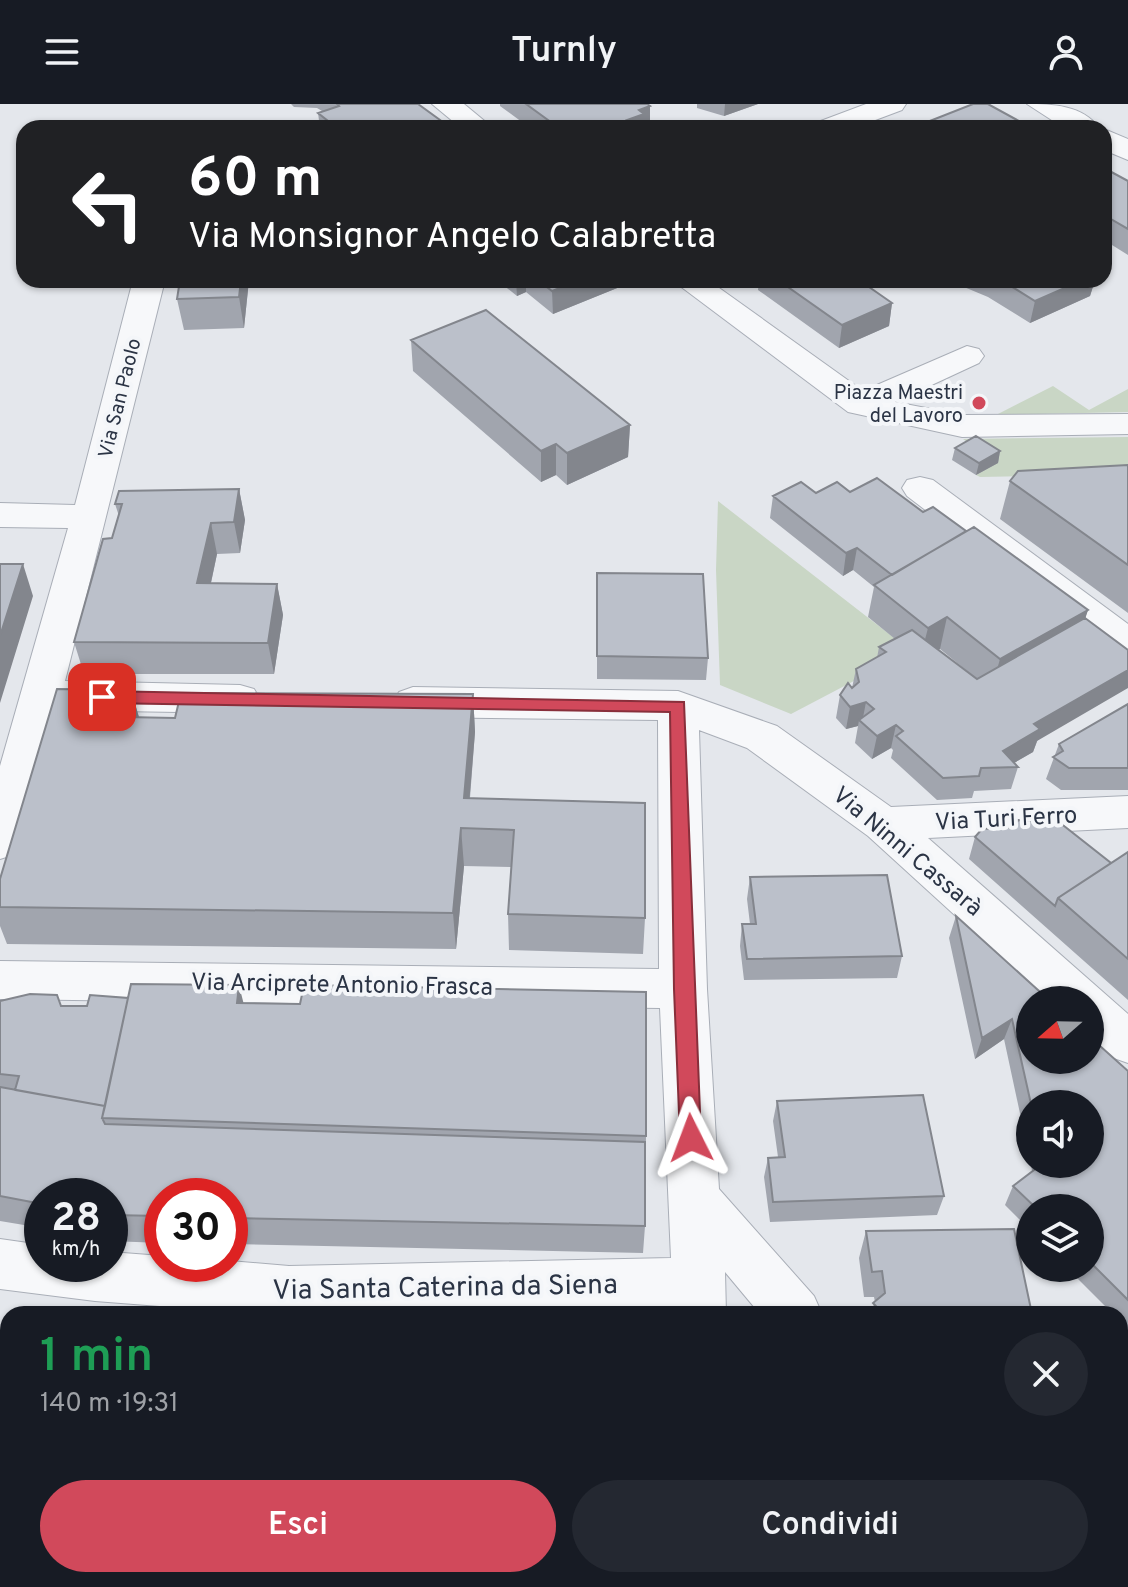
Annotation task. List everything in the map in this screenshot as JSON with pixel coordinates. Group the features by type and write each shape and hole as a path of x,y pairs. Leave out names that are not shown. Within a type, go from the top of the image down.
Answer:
{"street":[{"path":"446,104 468,120"},
{"path":"849,120 892,104"},
{"path":"1041,104 1070,120"},
{"name":"Via San Paolo","path":"0,842 38,695 90,517 147,288"},
{"path":"699,288 860,405 962,426 1128,424"},
{"path":"860,405 967,356"},
{"path":"920,488 1128,644"},
{"path":"0,515 90,517"},
{"path":"38,695 278,700"},
{"name":"Via Ninni Cassarà","path":"374,701 678,706 762,737 883,824 1064,986"},
{"path":"678,706 683,989 699,1299"},
{"name":"Via Turi Ferro","path":"883,824 1128,812"},
{"name":"Via Arciprete Antonio Frasca","path":"0,980 683,989"},
{"path":"1104,1022 1128,1043"},
{"path":"694,1198 788,1306"},
{"name":"Via Santa Caterina da Siena","path":"0,1264 287,1302 699,1299"}],"green space":[{"path":"1053,386 1089,410 1128,389 1128,412 996,415"},
{"path":"1128,437 1128,474 980,477 976,475 997,463 963,439"},
{"path":"718,501 911,651 791,714 720,685 716,570"}],"building":[{"path":"337,104 418,104 440,120 327,120 318,113 339,106"},
{"path":"526,104 650,106 639,110 644,114 627,120 548,120"},
{"path":"973,104 988,104 1017,120 932,120"},
{"path":"1112,172 1128,181 1128,229 1112,220"},
{"path":"179,288 240,288 239,297 177,299"},
{"path":"789,288 870,288 892,303 842,325"},
{"path":"1014,288 1065,288 1035,301"},
{"path":"486,310 630,425 567,453 556,444 541,451 411,340"},
{"path":"976,436 1000,451 979,463 955,448"},
{"path":"1128,465 1128,565 1010,481 1018,471"},
{"path":"877,478 923,512 933,507 966,531 892,575 857,548 846,553 773,496 801,482 816,493 837,482 850,492"},
{"path":"239,489 234,522 211,523 197,583 277,584 268,643 74,642 103,539 112,538 122,504 115,504 119,491"},
{"path":"974,527 1088,610 1000,659 947,617 928,628 874,585"},
{"path":"0,564 23,564 0,636"},
{"path":"597,573 703,574 708,658 597,656"},
{"path":"1085,618 1128,650 1128,670 1034,724 1040,729 1003,751 1018,767 981,768 979,776 943,778 896,736 903,731 896,725 877,736 859,720 874,709 866,702 850,707 840,695 848,683 852,688 859,682 856,669 886,652 879,647 912,630 977,679"},
{"path":"57,689 131,690 125,717 175,718 181,693 473,694 464,798 645,803 645,918 508,914 514,830 461,828 453,913 0,907 0,879"},
{"path":"1128,704 1128,768 1069,768 1053,757 1063,751 1059,744"},
{"path":"1018,820 1059,822 1111,863 1058,898 1055,906 975,837 982,829 1015,827"},
{"path":"1128,852 1128,959 1058,898"},
{"path":"887,875 902,956 747,959 742,924 756,924 750,877"},
{"path":"956,916 1034,986 1016,986 1016,1037 1012,1019 982,1038"},
{"path":"131,984 239,985 237,1003 300,1004 304,985 646,992 646,1136 102,1118"},
{"path":"30,994 57,995 61,1006 87,1006 90,995 128,998 105,1106 15,1090 19,1076 0,1074 0,1001"},
{"path":"1104,1050 1128,1071 1128,1300 1104,1276 1104,1194 1021,1194 1013,1186 1024,1178 1104,1178 1104,1090 1028,1090 1024,1074 1104,1074"},
{"path":"0,1087 105,1106 102,1118 105,1124 645,1142 645,1226 248,1218 248,1178 144,1178 144,1216 128,1215 128,1178 24,1178 24,1201 0,1196"},
{"path":"923,1095 944,1196 773,1202 768,1158 785,1157 777,1101"},
{"path":"1014,1229 1016,1282 1025,1282 1030,1306 876,1306 873,1303 885,1293 882,1271 872,1272 866,1231"}],"place":[{"name":"Piazza Maestri del Lavoro","path":"979,403"}],"route":[{"path":"102,697 678,706 683,989 691,1138"}]}
